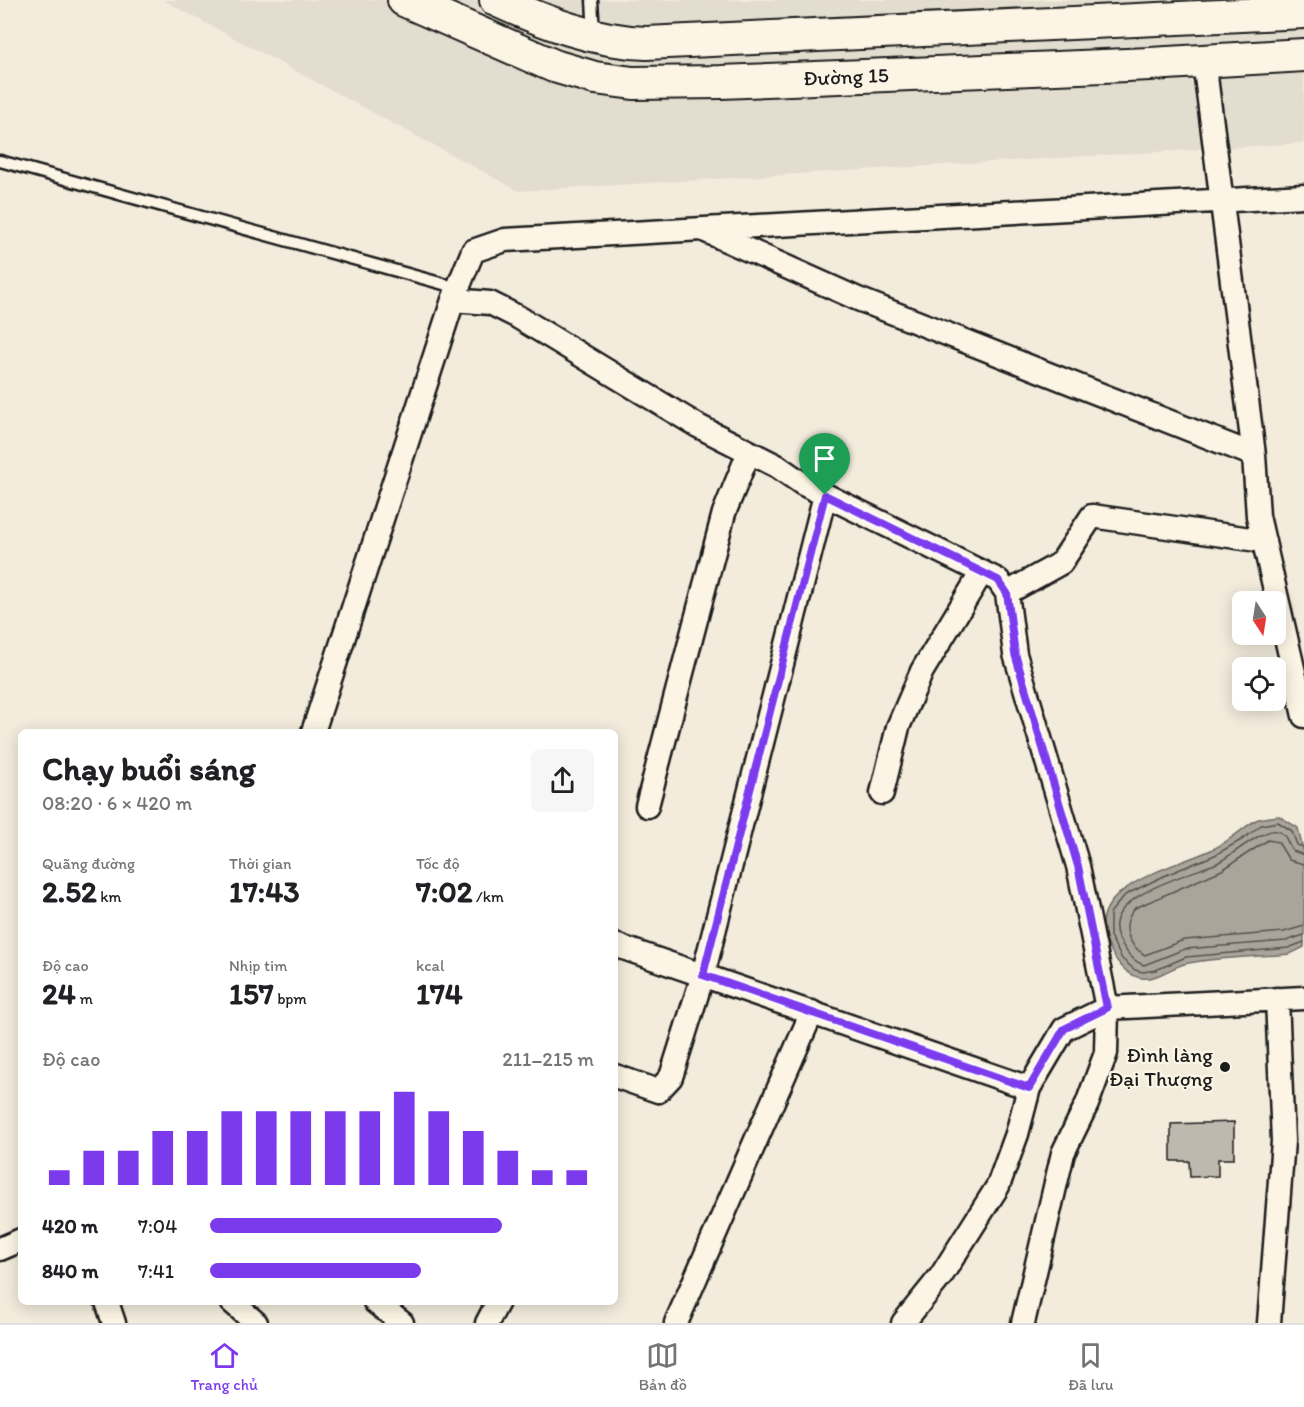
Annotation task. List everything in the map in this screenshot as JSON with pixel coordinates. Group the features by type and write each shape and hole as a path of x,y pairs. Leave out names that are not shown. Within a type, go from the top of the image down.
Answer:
{"street":[{"name":"Đường 15","path":"404,0 554,66 595,78 633,83 721,82 1204,62 1304,55"},
{"name":"Đường 15","path":"496,0 538,19 595,37 619,42 676,43 1154,17 1304,12"},
{"path":"1150,64 1154,17"},
{"path":"595,37 595,78"},
{"path":"1204,62 1254,455 1258,516 1304,716"},
{"path":"314,729 456,294 473,251 505,240 1304,196"},
{"path":"701,230 858,299 1254,455"},
{"path":"456,294 500,308 597,363 698,426 825,495 998,580 1007,593 1015,654 1078,866 1107,1008 1106,1053 1087,1104 1063,1153 1023,1323"},
{"path":"647,806 724,513 749,452"},
{"path":"618,1077 658,1091 671,1077 703,975 825,495"},
{"path":"1007,593 1061,563 1092,516 1264,541"},
{"path":"882,793 898,727 922,672 982,572"},
{"path":"618,946 1029,1088"},
{"path":"903,1323 941,1276 998,1186 1017,1134 1029,1088 1064,1029 1107,1008 1304,998"},
{"path":"1269,1323 1283,1141 1277,999"},
{"path":"676,1323 812,1012"},
{"path":"0,1249 18,1241"},
{"path":"108,1305 114,1323"},
{"path":"235,1305 256,1323"},
{"path":"379,1305 402,1323"},
{"path":"487,1323 496,1305"}],"lane":[{"path":"592,0 595,37"},
{"path":"0,161 456,294"}],"shaded area":[{"path":"163,0 1304,0 1304,143 519,191"}],"water":[{"path":"1279,816 1298,828 1304,854 1304,947 1290,954 1189,963 1148,978 1136,977 1122,967 1110,949 1103,928 1106,910 1117,896 1134,883 1153,873 1217,847 1256,820"}],"building":[{"path":"1234,1122 1234,1159 1218,1159 1218,1176 1190,1177 1189,1161 1171,1161 1171,1124"}],"place":[{"name":"Đình làng Đại Thượng","path":"1225,1067"}],"route":[{"path":"825,495 998,580 1007,593 1015,654 1078,866 1107,1008 1064,1029 1029,1088 703,975 715,920 781,675 825,495"}]}
